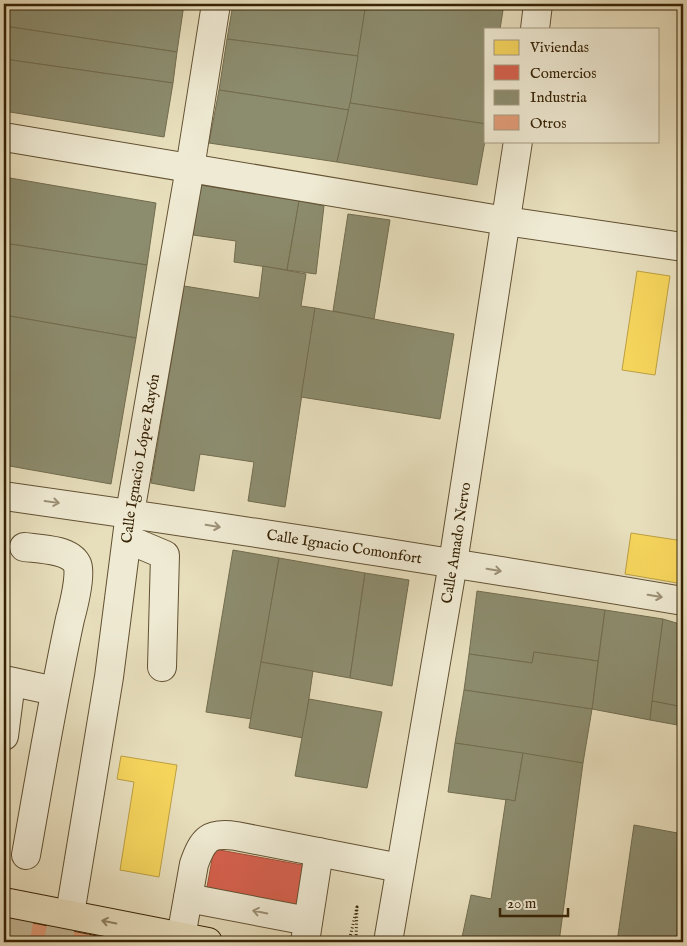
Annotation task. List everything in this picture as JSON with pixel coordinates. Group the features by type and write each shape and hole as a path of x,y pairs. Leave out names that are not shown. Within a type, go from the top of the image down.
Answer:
{"main road":[{"path":"4,902 208,942"}],"street":[{"name":"Calle Ignacio López Rayón","path":"70,914 109,677 128,526 190,168 216,4"},
{"path":"535,28 538,4"},
{"path":"4,137 506,221 683,247"},
{"name":"Calle Amado Nervo","path":"388,942 453,563 518,142"},
{"name":"Calle Ignacio Comonfort","path":"4,496 128,526 453,563 683,601"},
{"path":"128,526 165,555 162,667"},
{"path":"24,547 63,553 70,556 76,562 78,568 73,607 55,691 26,855"},
{"path":"4,736 7,681 55,691"},
{"path":"181,937 194,864 198,852 205,842 214,835 236,836 400,868"},
{"path":"188,898 306,932 319,852"}],"path":[{"path":"349,942 357,907 356,942"}],"building: Viviendas":[{"path":"637,271 670,276 655,375 622,370"},
{"path":"631,533 683,541 683,584 625,574"},
{"path":"121,756 177,765 159,877 120,870 134,782 117,779"}],"building: Comercios":[{"path":"214,849 308,866 300,915 205,898"}],"building: Industria":[{"path":"6,4 184,4 177,52 4,26"},
{"path":"233,4 334,4 365,9 358,56 227,39"},
{"path":"366,4 504,4 500,28 484,28 484,124 350,103"},
{"path":"4,26 177,52 173,83 4,59"},
{"path":"227,39 358,56 349,110 219,90"},
{"path":"4,59 173,83 164,137 4,111"},
{"path":"219,90 349,110 337,162 209,143"},
{"path":"350,103 484,124 485,142 477,185 337,162"},
{"path":"4,177 156,203 147,265 4,243"},
{"path":"200,185 299,201 287,270 234,262 236,241 193,235"},
{"path":"299,201 324,206 316,274 287,270"},
{"path":"348,214 390,220 374,319 333,311"},
{"path":"4,243 147,265 136,338 4,315"},
{"path":"263,266 306,274 301,306 315,308 285,507 248,501 254,462 200,454 194,491 151,483 184,286 259,298"},
{"path":"315,308 454,334 440,419 301,397"},
{"path":"4,315 136,338 111,484 4,465"},
{"path":"233,550 279,558 252,719 206,712"},
{"path":"279,558 365,573 350,678 261,662"},
{"path":"365,573 409,580 392,686 350,678"},
{"path":"477,591 605,610 598,661 534,652 532,663 469,654"},
{"path":"605,610 663,619 650,720 592,709"},
{"path":"663,619 683,625 683,673 678,706 652,701"},
{"path":"534,652 598,661 592,709 464,690 469,654 532,663"},
{"path":"261,662 313,671 303,738 249,728"},
{"path":"683,673 683,707 678,706"},
{"path":"464,690 592,709 583,763 455,743"},
{"path":"309,699 382,712 367,788 295,776"},
{"path":"652,701 683,707 683,726 650,720"},
{"path":"455,743 523,753 515,801 448,792"},
{"path":"523,753 583,763 559,942 461,942 471,895 491,899 506,799 515,801"},
{"path":"634,825 683,834 683,942 617,942"}],"building: Otros":[{"path":"4,917 122,941 122,942 4,942"}],"tunnel":[{"path":"4,926 87,942"}]}
